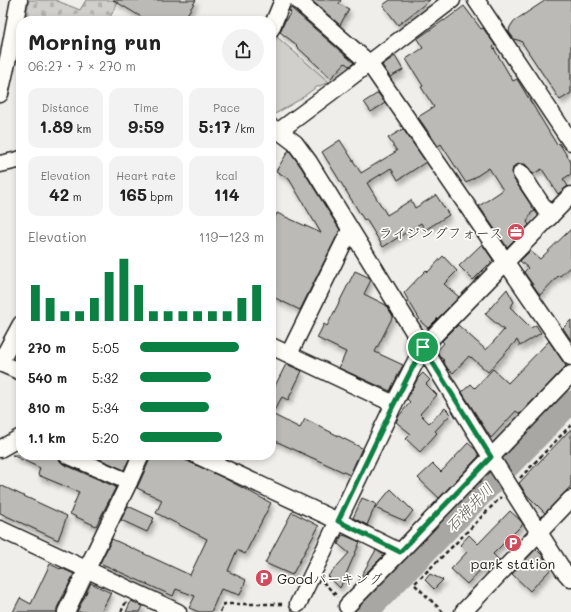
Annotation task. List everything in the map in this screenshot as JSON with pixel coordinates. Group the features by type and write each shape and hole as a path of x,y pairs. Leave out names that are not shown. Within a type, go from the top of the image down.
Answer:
{"street":[{"path":"19,16 20,0"},
{"path":"276,17 283,0"},
{"path":"297,0 370,63 571,357"},
{"path":"276,128 370,63 452,0"},
{"path":"476,0 571,142"},
{"path":"0,94 15,58 16,46"},
{"path":"276,130 295,144 309,162 509,486 563,570 571,578"},
{"path":"0,164 16,160"},
{"path":"521,173 550,217"},
{"path":"298,604 423,347 571,195"},
{"path":"289,354 350,230"},
{"path":"16,333 0,363 16,370"},
{"path":"276,348 394,404"},
{"path":"347,606 492,459 571,374"},
{"path":"0,449 16,440"},
{"path":"78,460 129,482"},
{"path":"66,612 139,460"},
{"path":"207,460 338,521 400,552"},
{"path":"463,612 571,499"},
{"path":"0,529 178,612"}],"path":[{"path":"444,612 414,584 460,540 509,486 571,425"},
{"path":"313,572 347,606"},
{"path":"120,598 126,601 121,612"},
{"path":"220,612 224,604 298,604"}],"green space":[{"path":"29,0 55,0 80,10 86,0 119,0 111,16 26,16"},
{"path":"277,37 329,82 315,88 299,100 276,113"}],"building":[{"path":"113,0 196,0 186,16 140,16"},
{"path":"311,0 341,0 339,4 349,9 340,25"},
{"path":"390,0 430,0 398,25 383,5"},
{"path":"546,0 571,0 571,93 560,100 521,41 514,39 509,32 514,21"},
{"path":"464,6 495,45 493,47 513,81 517,79 557,145 559,143 571,162 571,174 563,179 568,186 558,194 542,169 533,174 525,164 515,165 512,173 513,178 535,211 531,213 527,222 529,225 507,247 479,206 503,190 489,168 466,183 441,144 438,146 418,117 434,107 406,59 423,48 417,39"},
{"path":"291,8 354,63 349,66 345,63 331,78 296,46 297,45 280,32 291,12 289,11"},
{"path":"395,56 403,70 390,77 382,65"},
{"path":"378,93 385,103 371,112 364,102"},
{"path":"403,129 426,162 398,180 391,168 367,183 387,215 411,200 415,208 436,195 449,215 425,230 421,223 383,247 366,219 364,220 322,152 340,140 361,173 397,151 388,138"},
{"path":"289,150 340,230 300,310 276,298 276,215 277,213 321,233 289,179 276,171"},
{"path":"571,229 571,266 560,276 559,275 540,295 524,272 528,268 520,261 530,251 540,259"},
{"path":"482,244 493,260 473,280 459,266"},
{"path":"443,256 457,271 444,284 459,297 428,328 422,323 404,293 426,270 428,272"},
{"path":"355,271 370,278 371,280 364,294 386,305 393,316 375,352 403,365 390,391 339,368 346,352 317,338 324,324 327,326"},
{"path":"507,289 514,302 510,307 531,328 536,325 541,333 520,346 517,340 488,372 469,356 453,373 448,369 443,361 444,360 440,357 437,351 444,343 442,341 458,325 486,350 504,330 485,314"},
{"path":"571,320 571,340 563,328"},
{"path":"549,341 566,366 520,414 516,411 491,438 462,392 471,384 475,388 493,369 508,383"},
{"path":"286,364 302,371 288,400 282,397 276,407 276,384"},
{"path":"423,373 430,380 426,384 437,395 420,414 429,423 445,408 451,414 435,431 437,433 420,452 406,439 411,434 396,422 410,402 407,399 418,378"},
{"path":"276,416 300,428 305,419 362,448 350,475 276,441"},
{"path":"571,429 571,486 545,513 526,494 519,483"},
{"path":"468,443 476,450 479,456 439,498 418,478 433,464 441,472"},
{"path":"23,460 60,460 63,464 116,487 96,526 70,514 79,492 38,475 40,468"},
{"path":"102,460 129,460 124,470"},
{"path":"150,460 185,460 224,478 271,503 245,554 237,550 228,571 246,580 240,595 221,589 211,612 199,612 189,608 195,596 176,589 173,596 100,563 112,539 190,575 207,539 156,513 162,500 137,488"},
{"path":"0,485 67,516 58,540 0,513"},
{"path":"391,489 413,511 405,521 375,508"},
{"path":"362,498 376,504 367,525 353,518"},
{"path":"128,506 154,518 147,532 121,520"},
{"path":"510,511 523,524 493,554 499,560 487,573 482,568 467,584 451,569 467,552 460,545 469,535 478,544"},
{"path":"292,512 319,526 292,575 265,563"},
{"path":"342,535 360,542 340,588 328,576 349,553 338,544"},
{"path":"536,549 551,569 530,591 512,574"},
{"path":"376,550 384,555 360,579 360,578"},
{"path":"50,564 74,574 57,608 57,612 13,612 20,598 31,604"},
{"path":"430,574 443,580 434,589 425,580"},
{"path":"91,583 111,593 101,612 77,612"},
{"path":"131,601 143,606 140,612 126,612"}],"waterway":[{"name":"石神井川","path":"367,612 571,402"}],"place":[{"name":"ライジングフォース","path":"516,232"},
{"name":"park station","path":"513,543"},
{"name":"Goodパーキング","path":"264,578"}],"route":[{"path":"423,347 491,457 400,552 338,521 423,347"}]}
